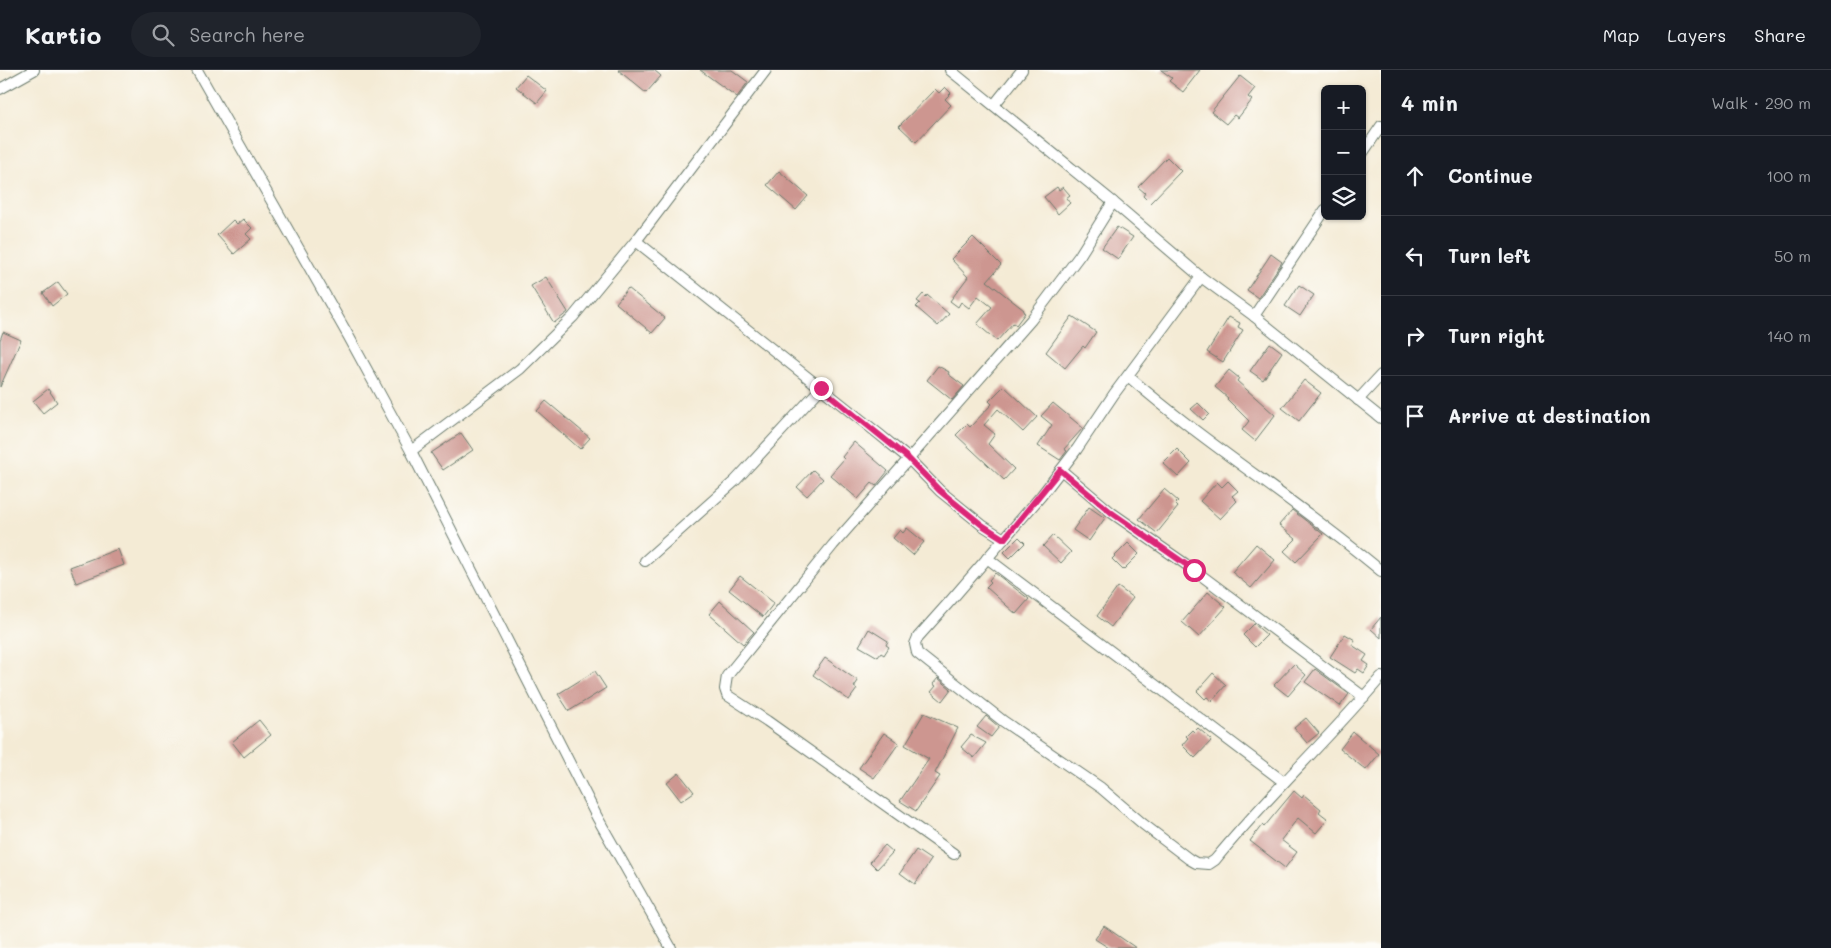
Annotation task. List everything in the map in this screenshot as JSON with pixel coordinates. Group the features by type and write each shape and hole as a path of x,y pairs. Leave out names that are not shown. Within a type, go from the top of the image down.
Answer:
{"street":[{"path":"0,89 34,70"},
{"path":"196,70 349,337 411,451 596,816 671,948"},
{"path":"411,451 520,369 573,317 636,241 766,70"},
{"path":"950,70 1113,202 1201,277 1254,316 1381,418"},
{"path":"994,105 1022,70"},
{"path":"1366,148 1381,126"},
{"path":"954,854 767,721 727,695 725,689 727,676 833,545 1031,320 1080,255 1113,202"},
{"path":"1254,316 1321,216"},
{"path":"636,241 908,458 940,491 982,525 1004,539"},
{"path":"1201,277 1060,470 1004,539 918,637 915,644 917,653 1003,720 1101,788 1143,824 1196,863 1209,864 1215,860 1243,825 1381,677"},
{"path":"1358,400 1381,375"},
{"path":"1128,376 1162,406 1308,513 1381,571"},
{"path":"645,561 735,481 821,388"},
{"path":"1060,470 1112,513 1194,570 1364,697"},
{"path":"987,558 1284,782"}],"building":[{"path":"618,70 654,70 661,76 646,93"},
{"path":"700,70 732,70 748,82 737,97"},
{"path":"1161,70 1200,70 1183,92 1169,81 1172,78"},
{"path":"526,75 547,91 537,103 516,87"},
{"path":"1240,76 1255,88 1248,97 1252,100 1238,118 1234,115 1226,124 1211,112"},
{"path":"945,87 951,93 945,99 951,105 916,142 899,126 935,89 939,93"},
{"path":"1167,157 1181,171 1150,203 1143,196 1145,193 1138,187"},
{"path":"779,171 808,196 796,210 767,185"},
{"path":"1057,187 1059,190 1063,187 1070,195 1066,198 1070,203 1058,214 1044,197"},
{"path":"243,219 252,228 246,234 251,239 234,254 217,235 233,220 237,224"},
{"path":"1117,227 1133,237 1118,259 1102,248"},
{"path":"973,237 1001,265 987,281 1024,310 1023,312 1025,313 1016,325 1013,323 997,341 977,324 992,307 978,296 969,308 961,302 958,307 950,301 968,277 951,259"},
{"path":"1271,254 1282,262 1258,298 1247,290"},
{"path":"546,277 568,312 554,323 531,286"},
{"path":"58,282 67,294 52,306 43,293"},
{"path":"1299,285 1314,295 1300,316 1285,306"},
{"path":"628,288 665,318 652,333 616,303"},
{"path":"923,294 926,297 927,295 949,314 938,326 916,307 920,303 917,301"},
{"path":"1072,316 1096,332 1085,348 1083,346 1065,368 1046,352"},
{"path":"1229,317 1240,323 1238,327 1243,330 1223,362 1207,352"},
{"path":"3,332 21,340 0,387 0,340"},
{"path":"1270,343 1282,352 1263,380 1250,371"},
{"path":"938,366 949,372 948,374 964,386 952,400 927,380"},
{"path":"1229,370 1239,378 1237,381 1275,415 1255,441 1242,430 1249,421 1215,387"},
{"path":"1304,380 1321,393 1299,421 1282,408"},
{"path":"1004,386 1037,417 1023,432 998,409 984,425 995,434 988,444 1014,469 1004,480 956,435 967,424 970,427 992,404 989,401"},
{"path":"48,389 57,402 43,413 33,401"},
{"path":"546,401 590,438 580,449 537,411"},
{"path":"1053,403 1083,428 1064,449 1067,451 1060,460 1038,446 1052,425 1041,416"},
{"path":"1198,403 1209,414 1203,420 1191,409"},
{"path":"461,433 473,450 443,470 431,453"},
{"path":"854,442 888,471 876,486 872,483 858,499 830,475 844,459 842,457"},
{"path":"1177,449 1191,463 1178,477 1163,463"},
{"path":"813,470 823,479 807,496 797,487"},
{"path":"1228,481 1238,491 1232,496 1237,501 1220,519 1200,501 1217,482 1222,487"},
{"path":"1164,489 1178,501 1175,504 1178,507 1157,533 1139,519"},
{"path":"1089,507 1105,518 1089,541 1073,530"},
{"path":"1292,510 1323,534 1296,562 1284,551 1296,539 1279,525"},
{"path":"907,528 924,542 913,555 893,538 900,530 903,533"},
{"path":"1053,535 1071,552 1061,563 1043,546"},
{"path":"1019,537 1025,543 1010,558 1004,552"},
{"path":"1128,543 1139,554 1123,570 1112,559"},
{"path":"1256,544 1275,560 1251,588 1232,572"},
{"path":"118,549 124,565 76,583 70,567"},
{"path":"995,573 1029,599 1016,614 986,587 991,582 989,580"},
{"path":"740,576 774,603 763,617 729,590"},
{"path":"1118,587 1133,598 1111,627 1097,616"},
{"path":"1208,592 1226,607 1199,637 1182,622"},
{"path":"720,601 754,632 743,644 709,614"},
{"path":"1381,617 1381,638 1371,629"},
{"path":"1254,624 1267,635 1255,647 1243,635"},
{"path":"869,629 888,641 886,645 889,647 884,655 881,653 878,657 859,646"},
{"path":"1345,634 1355,640 1352,645 1367,655 1363,661 1369,665 1364,673 1358,669 1355,673 1330,657"},
{"path":"825,658 858,681 854,687 857,689 849,700 813,675"},
{"path":"1294,664 1306,675 1288,696 1274,685"},
{"path":"1315,669 1349,694 1340,706 1305,682"},
{"path":"595,671 606,688 569,711 558,694"},
{"path":"1213,673 1226,685 1212,701 1207,697 1205,699 1197,691"},
{"path":"938,678 951,689 942,701 931,692 936,686 933,684"},
{"path":"924,713 958,728 935,773 940,776 916,811 900,801 929,759 905,745"},
{"path":"986,716 999,727 991,737 977,727"},
{"path":"1306,718 1319,733 1307,743 1294,728"},
{"path":"259,720 271,735 244,757 232,742"},
{"path":"1198,728 1212,740 1195,758 1182,745 1188,738 1186,736 1192,730 1194,732"},
{"path":"1353,732 1379,754 1366,770 1340,749"},
{"path":"884,733 899,743 874,778 859,768"},
{"path":"971,735 986,743 974,758 961,747"},
{"path":"679,773 694,792 681,801 667,783"},
{"path":"1294,791 1302,798 1304,795 1321,809 1319,812 1328,819 1316,833 1298,818 1281,840 1297,852 1285,868 1250,841 1262,825 1264,827"},
{"path":"885,845 893,852 877,869 870,862"},
{"path":"916,850 931,860 915,884 900,873"},
{"path":"1104,926 1136,948 1109,948 1095,939"}],"route":[{"path":"821,388 908,458 940,491 982,525 1004,539 1041,496 1060,470 1112,513 1194,570"}]}
